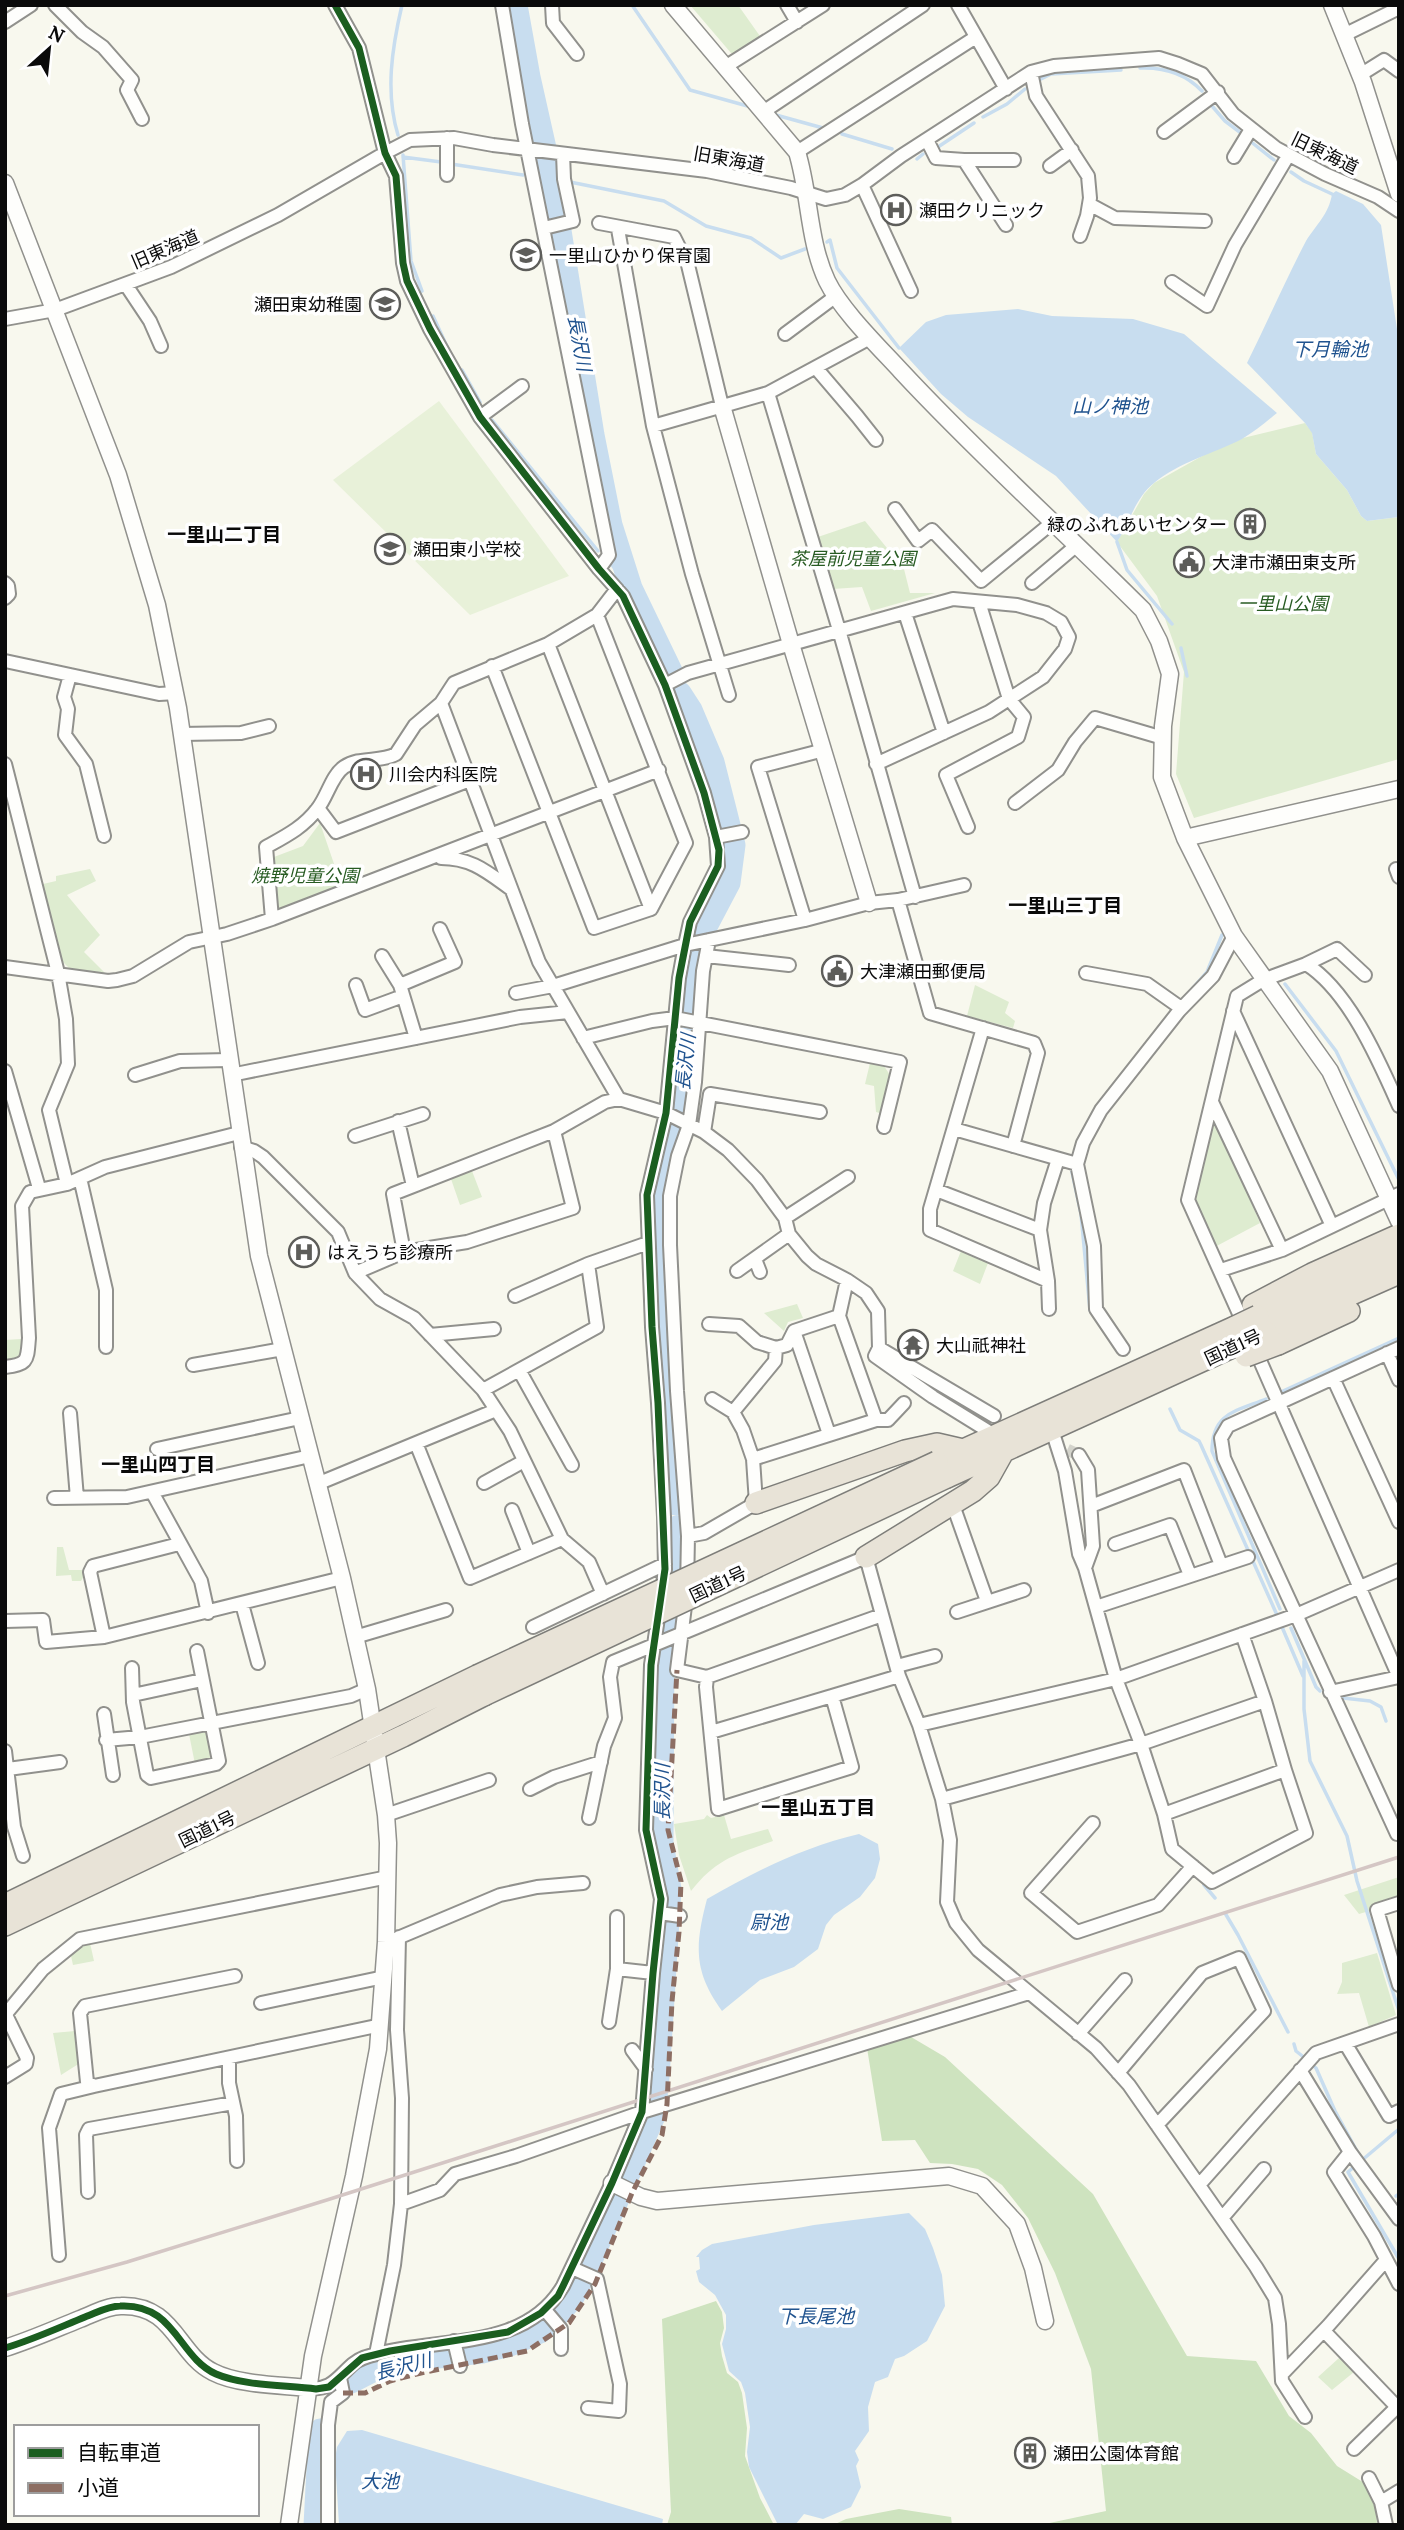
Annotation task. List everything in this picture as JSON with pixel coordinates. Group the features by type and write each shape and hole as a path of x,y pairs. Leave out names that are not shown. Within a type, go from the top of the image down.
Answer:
{"highway":[{"name":"国道1号","path":"1317,1300 1394,1243"},
{"path":"1239,1336 1263,1324 1312,1274 1394,1243"},
{"name":"国道1号","path":"1263,1324 1317,1300 1399,1273"},
{"path":"1239,1336 1263,1324 1399,1287"},
{"name":"国道1号","path":"942,1470 963,1450 997,1434 1183,1351 1239,1336"},
{"name":"国道1号","path":"5,1905 373,1726 481,1686 942,1470 997,1434 1052,1430 1121,1399 1185,1381 1239,1336"},
{"path":"866,1557 953,1505 989,1477 997,1434"},
{"path":"756,1503 905,1451 937,1444 963,1450"},
{"name":"国道1号","path":"5,1925 376,1749 481,1686"}],"street":[{"path":"5,22 31,5"},
{"path":"55,5 82,32 103,47 132,80 127,90 142,119"},
{"path":"5,2348 114,2306 138,2307 160,2317 198,2361 215,2373 231,2379 322,2389 340,2378 354,2363 376,2354 508,2332 530,2321 558,2296 573,2269 642,2112 653,1973 661,1913 661,1899 646,1830 651,1665 665,1564 648,1243 648,1195 667,1113 675,1018 685,945 690,922 718,866 719,850 704,793 665,685 623,596 480,416 430,328 407,281 401,251 396,176 385,153 359,48 335,5"},
{"path":"502,5 609,555 599,569"},
{"path":"552,5 553,23 577,54"},
{"path":"673,5 797,152 822,268 836,296 870,338 955,429 1143,610 1159,641 1170,674 1162,777 1185,838 1234,936 1330,1071 1394,1196 1398,1216"},
{"path":"787,5 797,22"},
{"path":"725,68 823,5"},
{"path":"762,112 923,5"},
{"path":"958,5 1006,89"},
{"path":"1332,5 1360,75 1399,194"},
{"path":"1344,35 1399,8"},
{"path":"797,152 976,37"},
{"name":"旧東海道","path":"5,319 55,310 171,267 250,230 410,140 447,138 707,171 826,199 836,198 862,185 1031,72 1054,66 1159,58 1202,74 1233,114 1288,156 1378,197 1399,211"},
{"path":"1360,75 1384,60 1399,71"},
{"path":"1031,72 1036,96 1088,176 1089,204 1080,236"},
{"path":"1164,132 1218,92"},
{"path":"1234,157 1251,128"},
{"path":"447,138 447,175"},
{"path":"927,140 936,158 1014,160"},
{"path":"1050,166 1072,150"},
{"path":"544,228 572,221 564,178 563,154"},
{"path":"1172,282 1207,306 1235,246 1288,156"},
{"path":"964,160 1006,225"},
{"path":"5,183 105,438 133,520 157,605 176,693 259,1256 342,1578 367,1689 386,1815 402,2098 401,2204 394,2265 376,2354"},
{"path":"862,185 911,291"},
{"path":"1089,204 1115,218 1205,221"},
{"path":"599,223 618,229 674,237 688,265 722,406 869,902"},
{"path":"618,229 653,425 692,574 729,695"},
{"path":"126,285 150,321 161,346"},
{"path":"785,334 836,296"},
{"path":"653,425 768,393 870,338"},
{"path":"816,368 876,440"},
{"path":"480,416 522,386"},
{"path":"768,393 915,897"},
{"path":"895,509 918,541 932,530 981,581 1053,522"},
{"path":"1032,583 1077,545"},
{"path":"5,583 9,594 5,598"},
{"path":"272,919 266,847 299,829 318,808 342,768 363,759 391,757 396,754 415,725 441,703 454,683 548,644 597,615 617,589"},
{"path":"665,685 688,673 953,599 1017,605 1046,613 1061,622 1069,637 1065,649 1043,677 989,712 876,764"},
{"path":"968,827 946,775 1018,737 1024,717 1009,699 979,602"},
{"path":"905,613 944,733"},
{"path":"492,666 594,928 651,909 686,844 597,615"},
{"path":"548,644 651,909"},
{"path":"6,665 159,694 176,693"},
{"path":"70,675 64,697 68,709 65,735 86,764 104,836"},
{"path":"441,703 539,962 618,1098"},
{"path":"1015,803 1058,770 1075,742 1095,718 1163,738"},
{"path":"181,734 241,733 269,726"},
{"path":"805,920 758,767 824,750"},
{"path":"5,764 9,792 58,973 66,1019 68,1064 50,1110 67,1184"},
{"path":"5,967 108,981 126,978 184,944 272,919 659,770"},
{"path":"318,808 336,832 470,780"},
{"path":"1185,838 1399,789"},
{"path":"717,837 742,832"},
{"path":"433,858 460,858 482,869 512,890"},
{"path":"516,993 553,986 685,945 805,920 869,902 915,897 964,885"},
{"path":"898,900 930,1013 1034,1043 1038,1053 1013,1146"},
{"path":"356,985 365,1010 455,962 440,929"},
{"path":"1123,1349 1096,1310 1094,1246 1077,1164 1083,1143 1101,1110 1181,1008 1213,976 1234,936"},
{"path":"709,940 689,1124 678,1156 670,1196 670,1245 688,1536 677,1670 707,1677 882,1615"},
{"path":"1330,1692 1399,1677 1188,1200 1237,996 1264,980 1337,949 1365,975"},
{"path":"382,956 402,991 416,1038"},
{"path":"706,956 789,965"},
{"path":"1306,964 1321,974 1368,1038 1398,1104"},
{"path":"1086,973 1147,984 1181,1008"},
{"path":"1233,1011 1332,1226"},
{"path":"135,1075 180,1061 230,1067 416,1038 520,1017 568,1013"},
{"path":"583,1038 675,1018 900,1062 884,1127"},
{"path":"984,1028 930,1209 930,1230 1048,1281"},
{"path":"5,1071 39,1188"},
{"path":"704,1132 710,1094 820,1112"},
{"path":"404,1252 393,1194 554,1131 605,1102 618,1098 667,1113 704,1132 728,1150 757,1180 785,1218 789,1234 817,1265 866,1293 878,1311 879,1348 875,1356 933,1397 997,1434"},
{"path":"1212,1102 1282,1250"},
{"path":"355,1136 423,1114"},
{"path":"398,1121 413,1186"},
{"path":"954,1129 1077,1164"},
{"path":"355,1273 404,1252 467,1242 573,1208 554,1131"},
{"path":"5,1367 22,1365 28,1354 30,1338 22,1206 30,1192 67,1184 105,1167 240,1140 263,1157 338,1232 355,1273 380,1300 414,1318 482,1390 510,1431 562,1539 589,1562 603,1594"},
{"path":"1049,1309 1048,1281 1040,1230 1044,1203 1058,1159"},
{"path":"785,1218 848,1177"},
{"path":"80,1178 106,1290 106,1347"},
{"path":"936,1190 1040,1230"},
{"path":"1221,1270 1282,1250 1394,1196"},
{"path":"737,1271 789,1234"},
{"path":"515,1296 588,1264 648,1243"},
{"path":"755,1259 760,1272"},
{"path":"482,1390 597,1327 588,1264"},
{"path":"847,1280 839,1316 876,1420"},
{"path":"709,1324 740,1326 757,1342 776,1348 787,1345 794,1331 839,1316"},
{"path":"430,1335 494,1329"},
{"path":"794,1331 829,1434"},
{"path":"733,1412 775,1361 776,1348"},
{"path":"879,1348 997,1434"},
{"path":"193,1365 282,1349"},
{"path":"1399,1380 1393,1351 1228,1426 1222,1438 1224,1458 1330,1692 1397,1835 1399,1834"},
{"path":"519,1370 572,1465"},
{"path":"1333,1377 1399,1522"},
{"path":"688,1536 704,1533 756,1503 753,1459 743,1430 733,1412 712,1399"},
{"path":"753,1459 876,1420 888,1420 904,1403"},
{"path":"317,1484 496,1410"},
{"path":"70,1413 77,1498"},
{"path":"157,1449 300,1418"},
{"path":"1052,1430 1065,1471 1079,1554 1116,1679 1164,1814 1172,1849 1212,1882 1306,1833 1242,1634"},
{"path":"416,1443 470,1578 562,1539"},
{"path":"1079,1455 1088,1470 1091,1506 1093,1546 1085,1568"},
{"path":"54,1498 127,1497 310,1456"},
{"path":"484,1483 524,1461"},
{"path":"1091,1506 1184,1470 1221,1565"},
{"path":"152,1492 201,1581 208,1613"},
{"path":"953,1505 987,1601"},
{"path":"512,1510 528,1553"},
{"path":"664,1517 687,1515"},
{"path":"1115,1544 1170,1525 1190,1575"},
{"path":"104,1637 90,1572 93,1566 179,1544"},
{"path":"589,1818 604,1746 615,1718 610,1677 613,1662 866,1557 898,1671 919,1724 942,1799 950,1840 947,1902 956,1923 978,1950 1096,2048 1157,2125 1275,2298 1282,2381 1305,2417"},
{"path":"1096,1607 1248,1557"},
{"path":"533,1627 665,1564"},
{"path":"919,1724 1116,1679 1296,1615 1399,1570"},
{"path":"5,1621 43,1620 46,1642 104,1637 342,1578"},
{"path":"957,1612 1024,1590"},
{"path":"242,1604 258,1663"},
{"path":"355,1637 446,1610"},
{"path":"132,1668 133,1695 147,1775 151,1778 216,1764 219,1761 197,1651"},
{"path":"711,1732 832,1696 935,1656"},
{"path":"707,1677 718,1809 852,1767 832,1696"},
{"path":"133,1695 202,1680"},
{"path":"106,1741 140,1737 351,1696 367,1689"},
{"path":"942,1799 1141,1744 1265,1702"},
{"path":"104,1714 113,1775"},
{"path":"5,1751 14,1827 23,1856"},
{"path":"8,1769 60,1762"},
{"path":"530,1788 601,1762"},
{"path":"1164,1814 1285,1770"},
{"path":"386,1815 489,1780"},
{"path":"1093,1823 1031,1893 1077,1933 1157,1905 1193,1866"},
{"path":"5,2077 26,2064 27,2057 6,2015 43,1969 80,1939 388,1877"},
{"path":"393,1940 500,1895 537,1887 583,1883"},
{"path":"1399,1903 1377,1910 1394,1949 1399,1985"},
{"path":"661,1913 680,1916"},
{"path":"609,2022 617,1969 617,1917"},
{"path":"289,2525 308,2388 324,2300 354,2176 374,2073 384,1977 393,1940"},
{"path":"1118,2073 1202,1973 1239,1958 1264,2011 1157,2125"},
{"path":"617,1969 653,1973"},
{"path":"94,2086 87,2082 80,2013 85,2006 235,1976"},
{"path":"261,2003 384,1977"},
{"path":"1078,2034 1125,1980"},
{"path":"401,2204 440,2190 455,2174 642,2112 1029,1993"},
{"path":"1199,2185 1315,2054 1399,2024"},
{"path":"59,2255 49,2128 61,2094 381,2025"},
{"path":"1345,2043 1389,2116 1399,2111"},
{"path":"632,2050 646,2069"},
{"path":"229,2057 229,2083 236,2116 237,2161"},
{"path":"1302,2069 1355,2160 1399,2219"},
{"path":"88,2192 86,2135 89,2129 233,2103"},
{"path":"1355,2160 1334,2172 1399,2284"},
{"path":"1222,2218 1264,2169"},
{"path":"612,2183 657,2202 949,2176 982,2186 1017,2224 1033,2268 1045,2321"},
{"path":"1282,2374 1386,2260"},
{"path":"573,2269 596,2279 620,2384 619,2411 588,2408"},
{"path":"545,2310 560,2328 561,2348"},
{"path":"1324,2331 1398,2407 1354,2449"},
{"path":"454,2342 460,2365"},
{"path":"328,2525 328,2425 331,2402 343,2393 340,2378"},
{"path":"1369,2478 1381,2502 1386,2525"},
{"path":"1381,2502 1399,2491"}],"green space":[{"path":"690,5 738,5 762,39 738,55 731,53"},
{"path":"439,401 569,576 470,615 333,480"},
{"name":"一里山公園","path":"1305,423 1312,432 1316,454 1347,490 1361,516 1367,521 1399,517 1399,759 1194,818 1176,774 1184,672 1157,596 1117,542 1144,494 1154,483 1211,451 1243,438"},
{"name":"茶屋前児童公園","path":"865,521 904,569 910,593 935,593 871,611 862,587 833,589 812,539"},
{"name":"焼野児童公園","path":"320,823 343,890 279,914 274,857 303,846"},
{"path":"90,869 96,881 67,895 100,935 84,952 105,973 70,969 61,960 43,884 56,881 56,876"},
{"path":"975,985 1009,1002 1005,1013 1015,1021 1013,1028 967,1016"},
{"path":"870,1063 884,1066 890,1075 883,1114 876,1112 874,1086 865,1084"},
{"path":"1214,1116 1260,1223 1211,1249 1188,1200"},
{"path":"472,1171 482,1197 460,1205 451,1179"},
{"path":"961,1251 988,1263 980,1284 953,1271"},
{"path":"797,1304 803,1318 788,1322 784,1331 764,1313"},
{"path":"21,1339 22,1354 17,1361 5,1363 5,1340"},
{"path":"57,1547 63,1547 69,1570 82,1570 84,1576 81,1581 72,1581 71,1575 56,1576"},
{"path":"204,1731 209,1734 214,1756 212,1761 195,1764 189,1734"},
{"path":"707,1815 711,1818 724,1815 731,1839 768,1829 773,1841 737,1854 718,1865 691,1891 679,1855 674,1824 704,1819"},
{"path":"1399,1877 1399,1902 1359,1914 1344,1895"},
{"path":"90,1943 94,1961 73,1965 71,1956 83,1945"},
{"path":"1377,1953 1396,2015 1369,2027 1359,1993 1337,1994 1342,1982 1342,1963"},
{"path":"75,2031 80,2063 61,2075 53,2033"},
{"path":"906,2034 945,2057 1093,2194 1187,2356 1256,2361 1289,2416 1311,2433 1337,2466 1366,2484 1376,2507 1377,2525 1040,2525 1106,2511 1091,2369 1055,2273 1028,2218 1002,2185 978,2169 930,2163 915,2140 882,2141 867,2048"},
{"path":"716,2301 722,2312 724,2328 720,2343 722,2356 727,2373 738,2382 742,2393 747,2428 745,2456 760,2498 774,2525 667,2525 671,2512 662,2319"},
{"path":"1339,2358 1354,2372 1332,2390 1318,2377"},
{"path":"899,2509 951,2517 952,2525 833,2525 846,2519"}],"water":[{"name":"下月輪池","path":"1336,191 1363,204 1381,225 1399,342 1399,517 1367,521 1361,516 1347,490 1316,454 1312,433 1305,423 1247,363 1306,241"},
{"name":"山ノ神池","path":"1018,309 1052,316 1133,319 1184,334 1277,413 1242,439 1185,464 1154,483 1137,504 1117,542 1056,476 968,417 941,394 899,348 926,322 946,315"},
{"name":"尉池","path":"859,1834 878,1844 880,1859 875,1878 860,1897 834,1915 826,1925 818,1949 794,1967 760,1980 722,2011 706,1983 699,1957 700,1930 707,1899 780,1861"},
{"name":"下長尾池","path":"909,2213 925,2229 933,2248 942,2275 945,2306 927,2341 895,2359 888,2377 875,2382 868,2407 869,2431 855,2451 859,2460 856,2466 861,2487 851,2507 823,2519 804,2514 795,2525 778,2525 749,2467 747,2452 750,2427 745,2393 741,2382 729,2371 722,2344 726,2315 715,2295 699,2282 696,2271 700,2269 699,2257 696,2257 712,2244 814,2225"},
{"name":"大池","path":"362,2430 663,2519 662,2525 339,2525 335,2459 337,2447 347,2431"}],"waterway":[{"path":"398,135 392,103 391,70 402,5"},
{"name":"長沢川","path":"516,5 551,175 593,435 611,525 631,588 671,671"},
{"path":"632,5 690,90 751,107"},
{"path":"1140,68 1174,72 1202,91"},
{"path":"1041,79 1051,74 1121,70"},
{"path":"983,117 1007,104 1025,89"},
{"path":"1212,106 1225,121 1241,133"},
{"path":"776,115 823,128"},
{"path":"938,147 974,123"},
{"path":"842,134 892,149"},
{"path":"1250,141 1274,160"},
{"path":"917,159 923,154"},
{"path":"403,155 411,261 422,291"},
{"path":"403,157 441,162"},
{"path":"451,164 523,175"},
{"path":"1291,172 1332,194"},
{"name":"長沢川","path":"545,178 562,181"},
{"path":"570,182 664,201 706,226 751,238 781,258 805,249"},
{"path":"827,242 830,240 837,268 899,348"},
{"path":"433,316 450,353"},
{"path":"462,370 480,402"},
{"path":"492,420 598,551"},
{"path":"1117,542 1127,570 1172,624"},
{"path":"612,565 624,580"},
{"path":"1181,648 1187,676"},
{"name":"長沢川","path":"680,693 691,710 713,762 734,845 729,883 699,940"},
{"path":"1193,988 1207,972 1222,935"},
{"name":"長沢川","path":"676,1504 659,1198 678,1128 689,1002 697,954"},
{"path":"1285,984 1336,1051 1399,1180"},
{"path":"1072,1172 1081,1214 1090,1310"},
{"path":"1283,1391 1399,1338"},
{"path":"1266,1399 1236,1411 1221,1421 1213,1438 1212,1451 1280,1609"},
{"path":"1170,1409 1180,1430 1199,1441 1277,1615"},
{"name":"長沢川","path":"351,2382 382,2366 482,2352 510,2345 540,2332 552,2322 572,2299 590,2263 654,2116 670,1889 662,1843 663,1644 676,1573 677,1527"},
{"path":"1282,1627 1303,1676"},
{"path":"1291,1628 1320,1691"},
{"path":"1304,1661 1304,1709 1310,1761 1347,1836 1357,1881 1399,2011"},
{"path":"1343,1698 1370,1701 1381,1707 1386,1721"},
{"path":"1204,1885 1215,1898"},
{"path":"1225,1913 1288,2032"},
{"path":"1294,2044 1296,2051 1306,2059"},
{"path":"1311,2064 1316,2068 1358,2153"},
{"path":"1361,2161 1399,2129"},
{"path":"1355,2166 1348,2172 1399,2259"},
{"name":"長沢川","path":"315,2525 320,2430"}],"tunnel":[{"path":"1051,1442 1079,1455"}],"railway":[{"path":"5,2296 127,2262 330,2199 1399,1857"}],"marked path":[{"path":"343,2393 365,2393 390,2381 527,2351 569,2323 595,2284 632,2193 662,2135 667,2104 681,1881 668,1830 677,1670"}],"cycle path":[{"path":"5,2348 107,2308 138,2307 165,2322 193,2356 216,2374 252,2383 316,2389 329,2387 362,2358 508,2332 541,2313 558,2296 612,2183 642,2112 661,1899 646,1830 651,1665 665,1569 647,1195 666,1113 679,978 690,922 718,866 719,850 704,793 665,685 623,596 480,417 430,329 407,281 403,263 396,176 385,153 359,48 335,5"}],"place":[{"name":"瀬田クリニック","path":"896,210"},
{"name":"一里山ひかり保育園","path":"526,255"},
{"name":"瀬田東幼稚園","path":"385,304"},
{"name":"緑のふれあいセンター","path":"1250,524"},
{"name":"瀬田東小学校","path":"390,549"},
{"name":"大津市瀬田東支所","path":"1189,562"},
{"name":"川会内科医院","path":"366,774"},
{"name":"大津瀬田郵便局","path":"837,971"},
{"name":"はえうち診療所","path":"304,1252"},
{"name":"大山祇神社","path":"913,1345"},
{"name":"瀬田公園体育館","path":"1030,2453"}],"district":[{"name":"一里山二丁目","path":"224,534"},
{"name":"一里山三丁目","path":"1065,905"},
{"name":"一里山四丁目","path":"158,1464"},
{"name":"一里山五丁目","path":"818,1807"}]}
